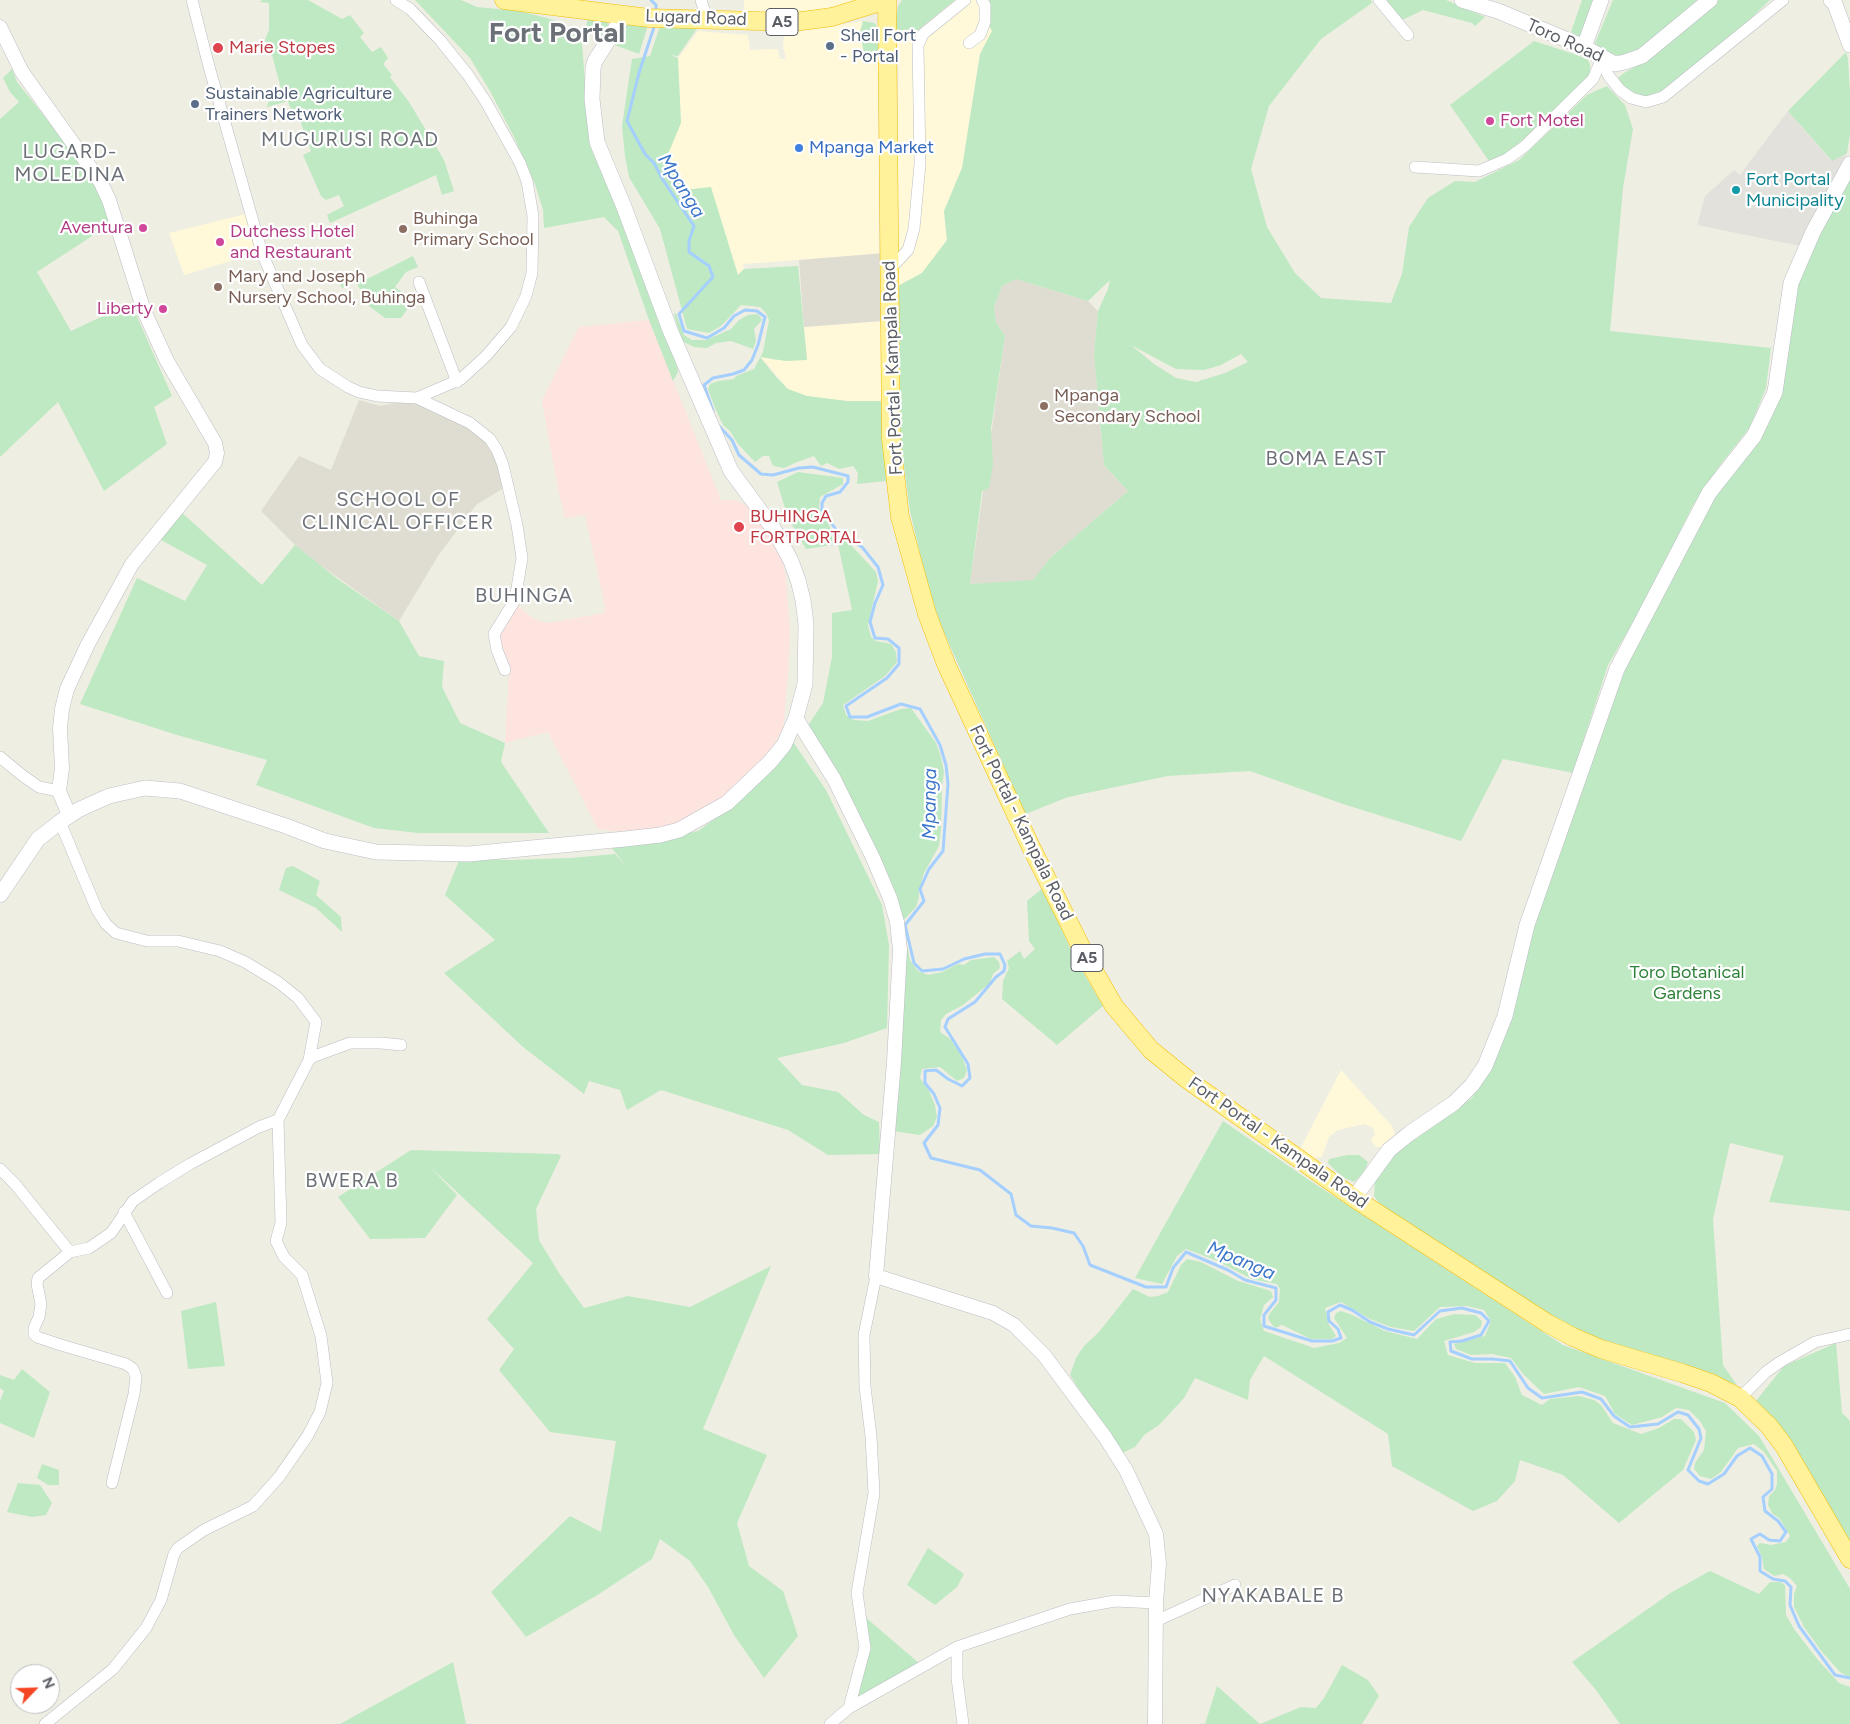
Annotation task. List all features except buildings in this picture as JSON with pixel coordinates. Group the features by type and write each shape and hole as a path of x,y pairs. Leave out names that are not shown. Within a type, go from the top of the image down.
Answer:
{"highway":[{"name":"Lugard Road","path":"504,0 649,18 794,22 832,17 888,0"},
{"name":"Fort Portal - Kampala Road","path":"888,0 891,438 900,517 927,614 946,664 1030,845 1086,957 1114,1006 1151,1050 1188,1080 1354,1198 1547,1323 1601,1349 1711,1383 1740,1398 1769,1426 1784,1446 1850,1559"}],"main road":[{"name":"Toro Road","path":"1462,0 1498,11 1584,47 1615,64 1642,56 1710,0"},
{"path":"1584,47 1601,0"},
{"path":"1833,2 1850,8"},
{"path":"1833,2 1850,45"},
{"path":"0,895 38,839 69,816 109,796 145,788 180,791 278,823 325,841 376,852 469,854 634,838 679,830 727,803 770,762 784,745 796,718 805,684 806,624 804,600 798,580 775,531 731,471 670,330 624,207 597,142 592,99 593,68 595,61 624,15"},
{"path":"1354,1198 1389,1150 1410,1133 1454,1104 1472,1085 1485,1066 1505,1016 1527,925 1616,669 1705,500 1754,436 1771,402 1775,392 1791,283 1813,232 1850,164"}],"street":[{"path":"192,0 262,253 302,345 320,369 348,387 359,392 377,396 417,398 470,423 490,439 497,450 517,525 522,558 515,600 494,634 497,650 505,670"},
{"path":"396,0 416,16 440,40 468,75 486,102 512,148 527,180 534,216 532,273 526,296 511,327 486,356 457,382 417,398"},
{"path":"701,0 707,20"},
{"path":"890,270 908,250 914,229 920,164 918,45 923,34 965,0"},
{"path":"969,43 980,35 986,22 985,5 982,0"},
{"path":"1379,0 1408,35"},
{"path":"1602,58 1608,75 1620,90 1631,98 1646,102 1664,97 1783,0"},
{"path":"0,27 22,72 100,181 109,200 144,311 168,361 214,443 217,454 215,462 132,564 67,689 60,728 62,768 59,791 69,816 97,910 106,924 116,934 146,941 178,941 220,951 246,962 278,982 298,998 316,1022 309,1060 278,1120 281,1223 276,1241 284,1257 302,1275 321,1336 327,1383 320,1412 308,1435 280,1477 253,1506 204,1530 178,1548 174,1554 161,1600 146,1628 113,1669 45,1724"},
{"path":"1415,167 1480,171 1507,159 1531,140 1593,79 1602,58"},
{"path":"419,282 457,382"},
{"path":"796,718 834,779 873,858 890,898 897,922 900,950 894,1062 876,1276 864,1336 865,1387 871,1436 874,1493 858,1594 865,1648 849,1708"},
{"path":"0,757 39,787 59,791"},
{"path":"309,1060 350,1043 401,1045"},
{"path":"112,1483 134,1394 136,1378 133,1369 126,1364 37,1337 34,1334 34,1328 39,1316 40,1304 38,1278 70,1252 89,1248 111,1234 133,1201 190,1164 259,1127 278,1120"},
{"path":"0,1169 15,1184 70,1252"},
{"path":"124,1212 167,1293"},
{"path":"876,1276 993,1313 1014,1325 1044,1356 1105,1437 1126,1470 1156,1534 1159,1563 1156,1603 1158,1723"},
{"path":"1740,1398 1766,1372 1780,1362 1815,1342 1850,1334"},
{"path":"1156,1621 1235,1585"},
{"path":"830,1724 849,1708 956,1647 1070,1609 1115,1601 1156,1603"},
{"path":"956,1647 957,1678 963,1724"}],"shaded area":[{"path":"744,0 860,0 818,11 744,14"},
{"path":"955,0 984,0 988,23 992,31 980,54 962,168 944,211 947,240 922,273 894,288 899,56 895,29 918,30"},
{"path":"863,21 860,32 864,58 878,58 879,254 743,264 744,269 738,275 711,188 683,190 667,153 681,123 678,58 698,31 748,35 750,50 778,49 780,59 786,59 783,46 784,37 788,33"},
{"path":"1788,111 1831,161 1847,153 1841,169 1800,246 1697,225 1705,196 1734,170 1740,175"},
{"path":"246,214 257,253 184,275 169,233"},
{"path":"884,253 882,321 804,327 799,260"},
{"path":"1016,279 1088,301 1098,311 1094,354 1104,465 1128,491 1050,558 1033,581 970,584 1005,336 996,322 994,307 1002,286"},
{"path":"649,320 721,500 737,500 755,512 782,557 786,578 790,630 788,678 783,729 770,751 731,792 669,827 622,832 598,829 548,732 505,743 509,673 498,635 518,606 534,619 548,623 604,613 605,607 585,515 565,518 542,401 579,327"},
{"path":"882,321 881,401 846,401 807,396 788,389 760,356 774,360 807,359 804,327"},
{"path":"415,399 490,440 507,486 476,505 438,556 399,621 302,552 261,511 299,456 331,470 359,400 380,406"},
{"path":"1341,1070 1392,1126 1395,1135 1382,1147 1376,1147 1371,1140 1375,1134 1373,1128 1364,1124 1338,1130 1329,1137 1322,1157 1311,1158 1299,1151"}],"green space":[{"path":"262,0 308,0 342,19 350,15 364,33 360,37 372,52 381,47 388,58 383,64 392,75 390,77 409,102 444,160 454,191 442,195 436,175 330,223 327,215 344,206 339,195 326,200 321,196 303,155 311,151 297,112 292,114 288,101 267,107 270,97 282,92 272,55 265,40 269,30 269,3 260,2"},
{"path":"415,0 461,0 477,7 520,11 562,22 582,43 586,96 669,336 678,372 673,381 649,320 618,231 604,217 544,228 543,210 535,184 514,137 490,91 470,58"},
{"path":"902,0 955,0 918,30 907,31 895,29 898,6"},
{"path":"984,0 1371,0 1372,3 1321,39 1269,106 1251,169 1267,227 1295,273 1321,298 1391,303 1402,274 1409,227 1428,198 1455,181 1475,182 1519,160 1587,95 1607,86 1625,105 1633,129 1623,188 1610,331 1771,348 1766,388 1750,427 1721,464 1693,505 1647,598 1608,665 1573,773 1503,759 1461,841 1343,804 1250,771 1168,776 1068,797 1023,815 1002,762 941,626 927,584 910,511 897,413 894,288 922,273 947,240 944,211 962,168 980,54 992,31 988,23","holes":["1016,279 1088,301 1110,280 1098,311 1094,354 1104,465 1128,491 1050,558 1033,580 970,584 982,491 989,488 993,465 991,429 1005,336 996,322 994,307 1002,286","1131,345 1176,369 1204,370 1221,365 1241,354 1248,362 1225,373 1196,382 1176,378 1154,364"]},
{"path":"1377,0 1446,0 1485,17 1475,26 1472,23 1423,10 1396,23"},
{"path":"1582,0 1597,0 1581,38 1571,32"},
{"path":"1613,0 1697,0 1639,51 1622,56 1604,53 1595,43"},
{"path":"1717,0 1770,0 1748,21 1664,90 1645,97 1626,89 1618,78 1652,57"},
{"path":"588,18 607,22 611,30 608,36 600,39 591,33 586,27"},
{"path":"863,21 874,23 881,31 886,58 865,58 860,32"},
{"path":"627,22 649,22 639,54 612,44"},
{"path":"661,23 698,27 678,56 670,55 678,58 681,123 668,154 683,190 711,187 738,275 744,269 798,266 807,360 786,361 760,357 763,352 769,320 766,313 760,307 741,305 721,326 709,333 687,329 660,229 629,177 622,126 632,59 650,56"},
{"path":"1534,41 1588,60 1590,73 1585,81 1514,150 1489,161 1450,105"},
{"path":"1846,52 1850,92 1850,134 1847,153 1832,161 1788,111"},
{"path":"12,69 17,82 86,168 105,201 112,223 37,272 71,331 131,303 172,396 154,407 167,444 104,491 58,402 0,457 0,119 19,102 10,92 3,78"},
{"name":"Toro Botanical Gardens","path":"1850,165 1850,1211 1769,1202 1784,1156 1730,1143 1713,1219 1723,1365 1737,1385 1675,1362 1602,1343 1562,1327 1382,1207 1374,1196 1375,1181 1395,1154 1472,1098 1490,1068 1533,928 1621,673 1714,497 1760,441 1791,284"},
{"path":"413,256 418,267 406,272 395,287 413,301 401,318 385,318 369,306 356,282 342,288 340,284 353,279 352,273 359,270 365,280"},
{"path":"676,313 684,335 692,340 706,340 731,329 739,320 748,315 758,314 762,320 754,329 756,341 753,349 731,341 716,343 707,348 694,347 682,341 674,315"},
{"path":"760,357 788,389 807,396 847,401 881,401 886,481 857,484 858,473 853,466 839,469 827,463 821,466 814,456 784,468 773,466 769,456 763,456 755,462 723,425 708,389 710,384 734,379 736,376 754,369"},
{"path":"798,472 843,478 843,484 820,497 819,507 833,533 850,544 876,572 878,581 868,625 871,637 876,641 891,644 896,652 897,662 885,676 843,705 846,715 854,720 868,721 901,709 911,708 936,743 941,757 944,772 939,846 924,873 916,907 902,922 910,960 918,971 928,975 942,972 958,964 964,965 971,960 994,957 999,962 1000,968 993,974 990,983 963,1005 946,1014 941,1020 940,1032 949,1038 960,1052 967,1070 964,1078 957,1081 940,1067 922,1069 920,1078 929,1091 935,1105 937,1117 933,1126 920,1135 893,1131 901,990 889,898 807,727 823,703 832,657 832,613 852,610 838,544 806,549 788,518 777,482"},
{"path":"180,511 262,585 295,545 339,580 399,621 419,656 444,661 442,687 460,723 505,743 501,762 549,833 418,833 374,828 256,785 267,760 177,735 80,704 137,578 185,601 207,565 159,539"},
{"path":"791,739 826,790 882,905 889,945 887,1028 844,1043 777,1058 802,1085 838,1092 864,1115 879,1122 880,1154 828,1155 788,1130 661,1090 627,1110 620,1090 589,1081 584,1094 523,1047 444,973 495,940 445,895 460,858 510,860 615,854 627,868 608,843 658,839 698,831 734,805"},
{"path":"293,866 320,881 316,895 341,917 342,932 316,908 279,890 286,868"},
{"path":"1043,888 1074,957 1103,1006 1057,1045 1002,999 1003,981 1009,968 1007,961 1020,951 1024,959 1035,949 1029,941 1027,901"},
{"path":"1223,1121 1309,1180 1563,1345 1725,1403 1759,1436 1850,1589 1850,1678 1840,1672 1822,1652 1804,1627 1794,1607 1794,1594 1797,1586 1790,1578 1783,1574 1774,1576 1764,1569 1762,1557 1757,1546 1760,1543 1771,1545 1786,1542 1790,1536 1780,1519 1772,1513 1768,1505 1769,1496 1775,1490 1777,1484 1777,1471 1764,1452 1754,1444 1738,1448 1721,1472 1711,1479 1700,1476 1694,1469 1695,1463 1704,1450 1706,1431 1700,1421 1689,1410 1676,1408 1662,1417 1632,1425 1615,1414 1605,1396 1579,1387 1544,1394 1523,1374 1511,1358 1492,1354 1471,1355 1456,1349 1454,1344 1485,1336 1491,1321 1484,1310 1467,1306 1440,1307 1414,1331 1391,1327 1370,1319 1341,1302 1325,1308 1329,1325 1336,1336 1332,1339 1311,1339 1282,1325 1275,1328 1270,1322 1268,1318 1270,1313 1279,1302 1280,1289 1277,1284 1252,1279 1215,1260 1186,1249 1177,1256 1162,1284 1135,1278"},
{"path":"411,1150 558,1154 561,1156 536,1209 539,1240 559,1273 584,1308 628,1296 690,1307 771,1266 703,1429 767,1455 737,1523 749,1566 783,1591 798,1636 764,1678 734,1635 708,1587 690,1561 660,1539 652,1559 599,1594 526,1637 491,1592 570,1516 601,1532 616,1441 550,1432 499,1370 514,1349 487,1319 533,1263 428,1165 457,1195 425,1238 370,1239 338,1197"},
{"path":"1359,1155 1368,1162 1364,1172 1354,1182 1342,1177 1328,1163 1329,1159"},
{"path":"1187,1259 1201,1262 1238,1281 1271,1291 1273,1297 1264,1305 1260,1319 1264,1331 1314,1348 1339,1343 1347,1338 1334,1318 1336,1313 1341,1311 1385,1331 1417,1339 1436,1319 1455,1314 1475,1315 1482,1321 1481,1327 1474,1332 1444,1341 1448,1355 1475,1363 1505,1363 1515,1377 1522,1395 1542,1405 1550,1399 1579,1396 1594,1400 1601,1405 1613,1423 1641,1434 1659,1428 1674,1419 1681,1419 1694,1432 1696,1440 1683,1470 1619,1523 1563,1475 1520,1460 1515,1481 1497,1501 1473,1511 1392,1466 1388,1434 1264,1356 1250,1380 1248,1400 1195,1378 1184,1398 1159,1425 1144,1435 1135,1447 1120,1454 1070,1375 1076,1358 1084,1346 1099,1332 1133,1289 1150,1297 1168,1292 1181,1265"},
{"path":"216,1302 225,1366 188,1369 181,1311"},
{"path":"1836,1343 1842,1413 1850,1421 1850,1553 1755,1402 1784,1366"},
{"path":"22,1369 50,1392 34,1438 0,1423 0,1401 4,1391 0,1388 0,1375 14,1380"},
{"path":"42,1464 59,1470 59,1485 48,1485 37,1478"},
{"path":"18,1483 40,1485 52,1503 46,1515 32,1517 7,1512"},
{"path":"928,1548 964,1574 957,1587 935,1605 907,1585"},
{"path":"1710,1571 1759,1594 1770,1582 1780,1582 1785,1585 1786,1615 1794,1629 1839,1683 1850,1687 1850,1724 1620,1724 1596,1690 1572,1662 1672,1592"},
{"path":"864,1616 920,1664 859,1699 863,1673"},
{"path":"453,1662 466,1724 340,1724"},
{"path":"1342,1665 1368,1680 1379,1696 1362,1724 1260,1724 1301,1707 1316,1708 1324,1698"},
{"path":"1217,1686 1260,1724 1205,1724"}],"waterway":[{"name":"Mpanga","path":"651,0 656,5 656,13"},
{"name":"Mpanga","path":"655,24 639,73 627,121 645,154 654,163 663,180 694,226 689,241 689,252 709,266 713,277 679,314 684,331 707,338 724,328 734,316 745,310 757,311 765,317 758,345 752,360 744,370 713,378 704,385 713,411"},
{"name":"Mpanga","path":"719,426 732,440 739,455 761,474 773,475 799,468 813,467 848,476 848,482 840,492 826,496 822,503 822,510 837,531 862,547 878,567 883,585 875,603 870,622 875,638 888,639 899,648 899,664 887,678 846,706 850,717 867,717 901,704 920,709 940,745 946,765 948,784 943,851 929,869 920,889 924,901 905,925 914,963 922,971 943,969 964,959 985,954 1000,954 1005,965 1004,971 996,977 975,1002 948,1019 945,1027 968,1064 970,1078 962,1086 936,1070 925,1071 925,1083 934,1094 940,1108 938,1125 924,1143 931,1158 980,1170 1011,1194 1016,1215 1031,1226 1074,1233 1083,1246 1090,1265 1146,1287 1166,1287 1173,1268 1186,1252 1228,1270 1245,1280 1276,1288 1276,1300 1264,1315 1264,1326 1312,1341 1332,1341 1341,1338 1338,1329 1329,1321 1328,1312 1340,1305 1352,1310 1370,1322 1388,1329 1414,1335 1440,1311 1462,1308 1481,1313 1489,1321 1481,1335 1462,1341 1450,1342 1451,1351 1472,1359 1510,1361 1528,1388 1542,1398 1582,1392 1601,1399 1614,1416 1630,1427 1658,1424 1678,1412 1688,1415 1699,1429 1701,1438 1688,1470 1699,1481 1708,1484 1724,1474 1737,1456 1750,1448 1762,1456 1772,1474 1772,1489 1763,1497 1765,1511 1778,1521 1786,1532 1780,1541 1769,1540 1760,1534 1751,1539 1760,1557 1760,1571 1773,1579 1785,1581 1791,1587 1790,1605 1799,1626 1835,1675 1850,1678"}],"place":[{"name":"Shell Fort - Portal","path":"830,46"},
{"name":"Marie Stopes","path":"218,48"},
{"name":"Sustainable Agriculture Trainers Network","path":"195,104"},
{"name":"Fort Motel","path":"1490,121"},
{"name":"Mpanga Market","path":"799,148"},
{"name":"Fort Portal Municipality","path":"1736,190"},
{"name":"Aventura","path":"143,228"},
{"name":"Buhinga Primary School","path":"403,229"},
{"name":"Dutchess Hotel and Restaurant","path":"220,242"},
{"name":"Mary and Joseph Nursery School, Buhinga","path":"218,287"},
{"name":"Liberty","path":"163,309"},
{"name":"Mpanga Secondary School","path":"1044,406"},
{"name":"BUHINGA FORTPORTAL","path":"739,527"}],"district":[{"name":"Fort Portal","path":"557,34"},
{"name":"MUGURUSI ROAD","path":"350,140"},
{"name":"LUGARD- MOLEDINA","path":"70,164"},
{"name":"BOMA EAST","path":"1326,459"},
{"name":"SCHOOL OF CLINICAL OFFICER","path":"398,512"},
{"name":"BUHINGA","path":"524,596"},
{"name":"BWERA B","path":"352,1181"},
{"name":"NYAKABALE B","path":"1273,1596"}]}
